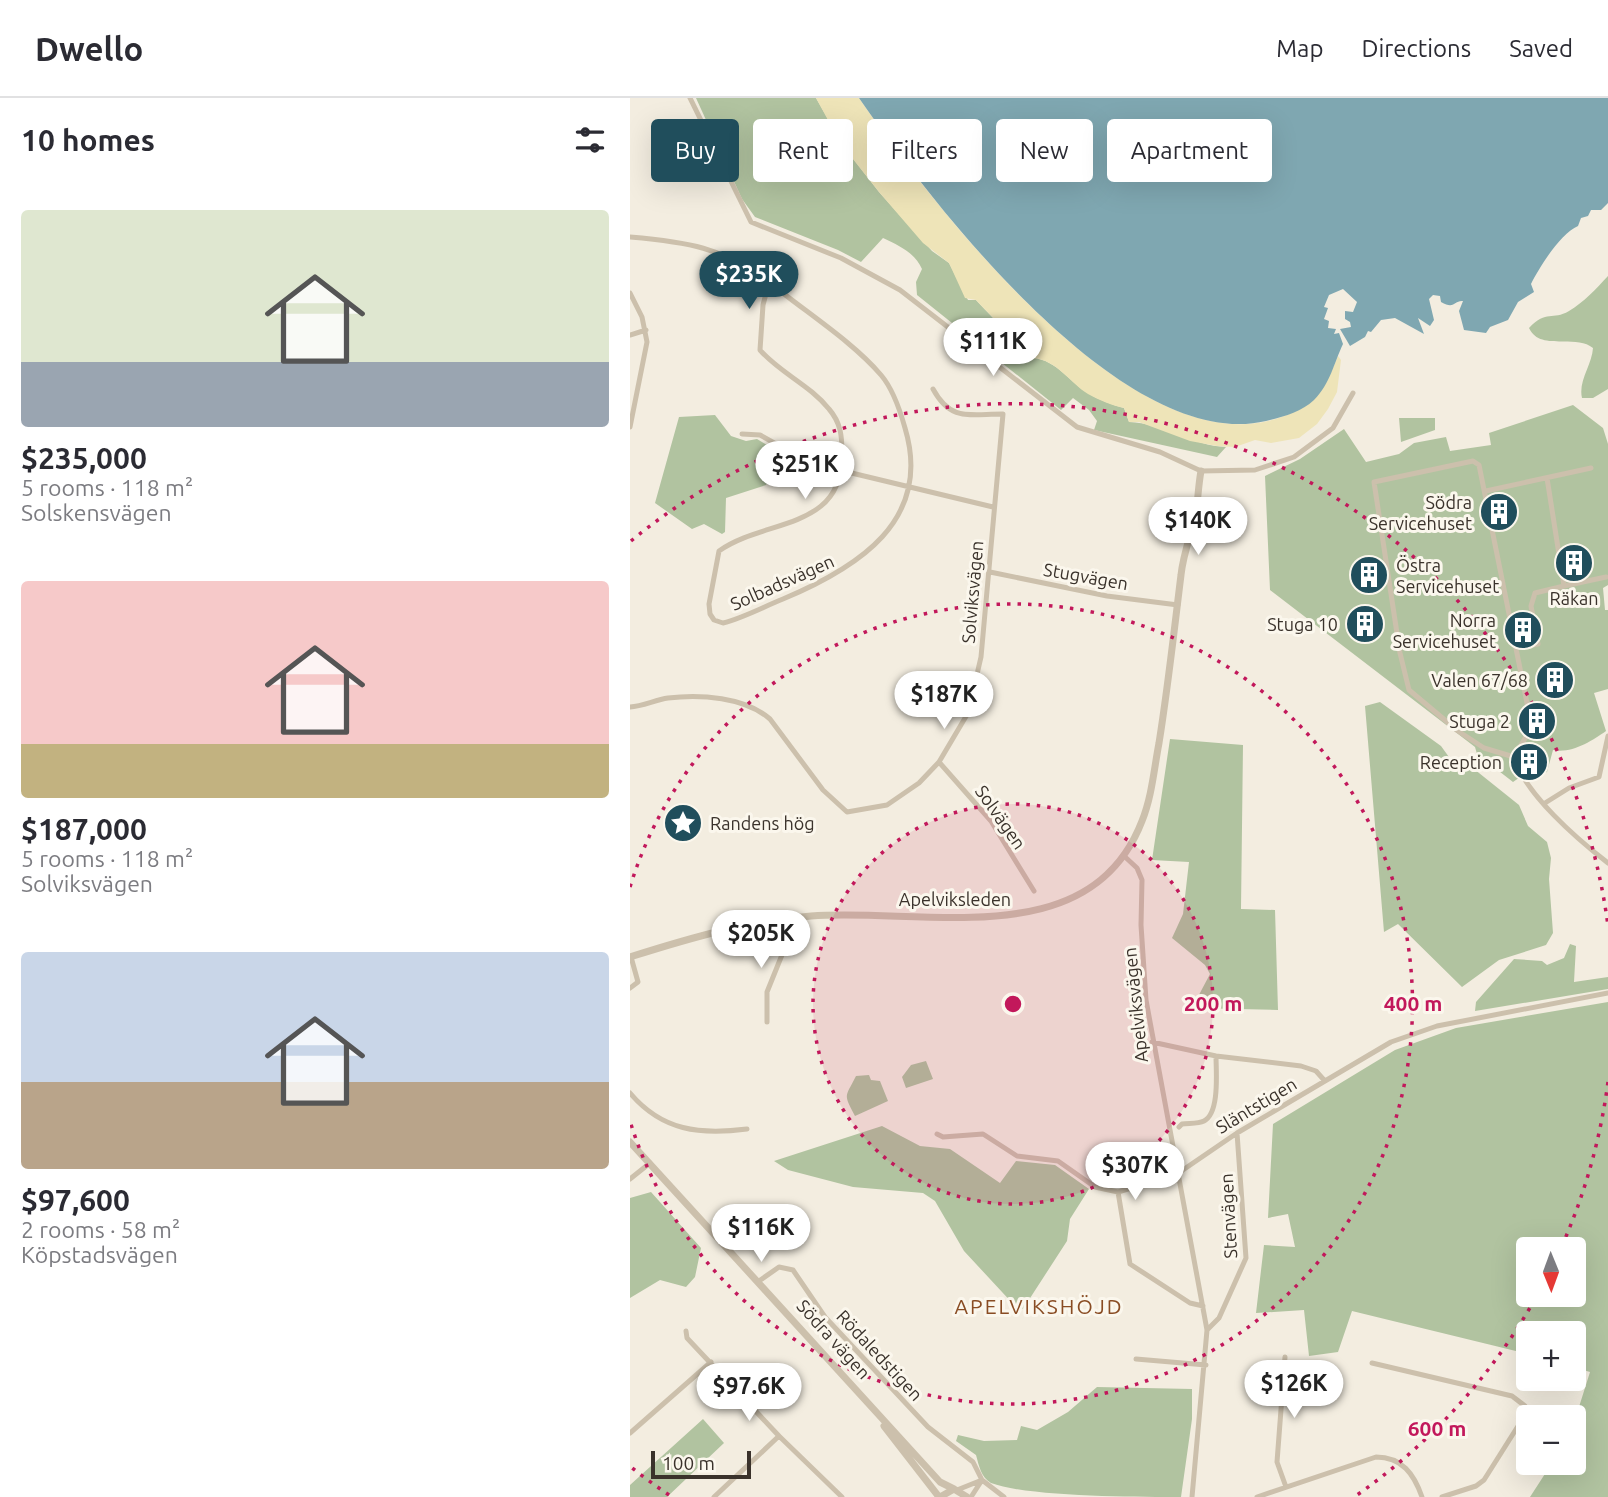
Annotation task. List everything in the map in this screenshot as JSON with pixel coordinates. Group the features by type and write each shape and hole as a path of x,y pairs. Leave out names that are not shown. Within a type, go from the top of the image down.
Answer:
{"street":[{"path":"690,98 751,222 832,254 900,290 1077,427 1160,452 1201,471 1255,470 1294,457 1333,428 1353,393"},
{"name":"Solbadsvägen","path":"630,237 702,246 769,282 881,375 896,402 909,442 910,486 887,532 850,566 816,585 741,617 723,622 714,620 709,604 719,551 818,509 836,489 842,471"},
{"path":"769,282 763,305 760,350 831,411 841,429 842,471"},
{"path":"630,293 646,330 647,348 630,427"},
{"path":"630,335 646,330"},
{"name":"Solviksvägen","path":"630,707 669,698 696,697 729,701 757,710 770,719 831,800 851,813 892,803 939,762 960,730 976,688 990,572 993,507 1003,414 951,412 943,407 933,389"},
{"path":"742,434 760,435 804,461 993,507"},
{"path":"1514,757 1484,748 1458,731 1409,690 1399,653 1374,482 1473,461 1481,470 1531,718 1530,730 1514,757 1518,772 1545,803 1608,863"},
{"path":"1486,491 1591,468"},
{"name":"Apelviksleden","path":"630,957 694,937 785,919 862,915 991,917 1033,913 1062,903 1087,890 1123,855 1141,823 1150,793 1181,573 1197,507 1201,471"},
{"path":"1546,478 1564,586"},
{"name":"Stugvägen","path":"990,572 1107,596 1178,605"},
{"path":"1517,649 1538,645 1531,606 1535,593 1606,577"},
{"path":"1545,803 1569,788 1600,777 1608,736"},
{"name":"Solvägen","path":"939,762 991,821 1034,891"},
{"name":"Apelviksvägen","path":"1123,855 1137,868 1142,880 1142,959 1152,1042 1207,1329 1206,1365 1192,1497"},
{"path":"767,1022 767,992 788,940 785,919"},
{"path":"630,957 638,982 630,988"},
{"name":"Släntstigen","path":"1118,1192 1177,1174 1237,1133 1324,1080 1379,1048 1425,1028 1608,993"},
{"path":"1152,1042 1216,1056 1301,1066 1316,1072 1324,1080"},
{"path":"1179,1127 1182,1124 1203,1121 1209,1116 1217,1092 1216,1056"},
{"path":"630,1093 645,1111 677,1126 711,1132 747,1129"},
{"name":"Stenvägen","path":"1207,1329 1219,1318 1246,1258 1237,1133"},
{"path":"937,1134 943,1137 983,1135 1017,1156 1058,1161 1095,1187 1118,1192 1130,1264 1190,1303 1203,1306"},
{"name":"Södra vägen","path":"630,1142 940,1482 969,1497"},
{"path":"630,1180 650,1163"},
{"name":"Rödaledstigen","path":"759,1281 779,1267 793,1270 814,1304 937,1435 974,1462 982,1480"},
{"path":"686,1331 687,1338 779,1436 842,1497"},
{"path":"1285,1357 1278,1462 1286,1487"},
{"path":"1136,1359 1206,1365"},
{"path":"630,1433 711,1362"},
{"path":"1372,1363 1512,1396 1525,1406 1525,1415 1484,1480 1476,1486 1442,1497"},
{"name":"Södra vägen","path":"870,1405 940,1497"},
{"path":"715,1497 779,1436"},
{"path":"1257,1497 1369,1458 1383,1457 1406,1467 1422,1497"},
{"path":"940,1497 982,1480"},
{"path":"969,1497 982,1480"},
{"path":"982,1480 1003,1497"}],"green space":[{"path":"696,98 816,98 828,119 753,119 753,182 853,182 853,159 867,177 867,182 871,182 932,251 949,263 968,300 976,300 1010,336 1029,347 1033,358 1056,367 1092,396 1124,408 1129,422 1153,426 1202,443 1226,447 1217,457 1094,430 1097,421 1089,410 1073,398 1061,410 917,295 916,282 922,269 911,254 901,247 883,238 861,262 755,217 734,182 739,182 739,119 706,119"},
{"path":"1608,276 1608,389 1593,398 1582,398 1582,385 1593,348 1577,342 1541,339 1529,328 1540,319 1563,314 1574,307"},
{"path":"1573,405 1603,428 1608,444 1608,585 1603,588 1605,610 1608,610 1608,689 1594,693 1606,731 1574,748 1553,750 1547,772 1530,778 1526,773 1513,782 1477,754 1475,747 1270,590 1265,476 1300,459 1344,429 1366,462 1399,454 1414,443 1446,437 1450,451 1491,445 1489,433"},
{"path":"715,415 731,436 746,441 757,439 783,455 766,485 726,498 725,532 722,534 704,524 692,529 655,503 679,417"},
{"path":"1399,418 1435,418 1435,430 1401,442"},
{"path":"1380,702 1441,746 1454,764 1469,765 1519,805 1528,826 1547,842 1551,858 1549,879 1553,933 1546,945 1499,960 1462,987 1398,924 1384,932 1365,706"},
{"path":"1170,739 1243,745 1241,909 1275,910 1278,1010 1192,1008 1210,974 1205,965 1172,938 1183,914 1189,862 1152,860"},
{"path":"1570,944 1576,946 1574,982 1608,977 1608,989 1475,1011 1476,1002 1514,959 1542,961 1547,965 1564,958"},
{"path":"1608,1002 1608,1497 1530,1497 1544,1475 1586,1475 1586,1405 1580,1405 1590,1372 1586,1371 1586,1321 1516,1321 1516,1351 1352,1311 1338,1352 1309,1356 1304,1310 1256,1313 1264,1245 1295,1247 1288,1214 1268,1218 1273,1124 1395,1050 1456,1028"},
{"path":"926,1061 933,1079 906,1088 902,1077 911,1065"},
{"path":"869,1075 871,1080 880,1081 888,1101 855,1116 847,1099 848,1092 856,1076"},
{"path":"882,1126 920,1146 950,1149 1000,1183 1016,1161 1055,1165 1089,1189 1070,1219 1067,1241 1023,1309 1015,1306 964,1251 935,1201 923,1193 853,1187 788,1170 774,1161"},
{"path":"651,1192 701,1248 695,1277 686,1287 660,1280 630,1298 630,1198"},
{"path":"1097,1387 1192,1389 1192,1419 1181,1497 1083,1495 1008,1488 988,1481 981,1471 976,1455 956,1441 958,1435 984,1441 1017,1440 1021,1426 1037,1430 1068,1412"},
{"path":"703,1419 724,1443 667,1497 630,1497 630,1485"}],"sand":[{"path":"816,98 859,98 874,119 867,119 867,177 853,159 853,119 827,119"},
{"path":"871,182 921,182 982,255 1036,312 1094,361 1153,400 1212,421 1268,421 1293,412 1312,399 1333,369 1338,356 1341,360 1337,392 1317,424 1299,438 1271,443 1255,440 1235,447 1217,446 1190,441 1139,422 1129,422 1124,408 1088,394 1056,367 1033,358 1029,347 1010,333 976,300 965,298 949,263 923,243"}],"water":[{"path":"859,98 1608,98 1608,203 1601,210 1591,210 1588,216 1581,218 1578,226 1565,235 1531,284 1534,292 1518,302 1508,320 1490,327 1486,333 1464,330 1459,311 1463,301 1449,305 1441,302 1440,296 1433,295 1429,299 1434,320 1430,326 1418,318 1424,334 1395,318 1381,320 1371,332 1368,331 1365,337 1350,346 1340,329 1351,327 1350,322 1345,319 1345,311 1353,312 1357,302 1343,289 1329,295 1324,307 1328,308 1324,319 1329,321 1328,328 1336,329 1334,334 1339,333 1343,344 1328,380 1314,400 1298,411 1266,421 1210,421 1152,399 1093,361 1035,311 981,254 921,182 982,182 982,119 874,119"}],"place":[{"name":"Södra Servicehuset","path":"1499,512"},
{"name":"Räkan","path":"1574,563"},
{"name":"Östra Servicehuset","path":"1369,575"},
{"name":"Stuga 10","path":"1365,624"},
{"name":"Norra Servicehuset","path":"1523,630"},
{"name":"Valen 67/68","path":"1555,680"},
{"name":"Stuga 2","path":"1537,721"},
{"name":"Reception","path":"1529,762"},
{"name":"Randens hög","path":"683,823"}],"district":[{"name":"APELVIKSHÖJD","path":"1039,1306"}]}
